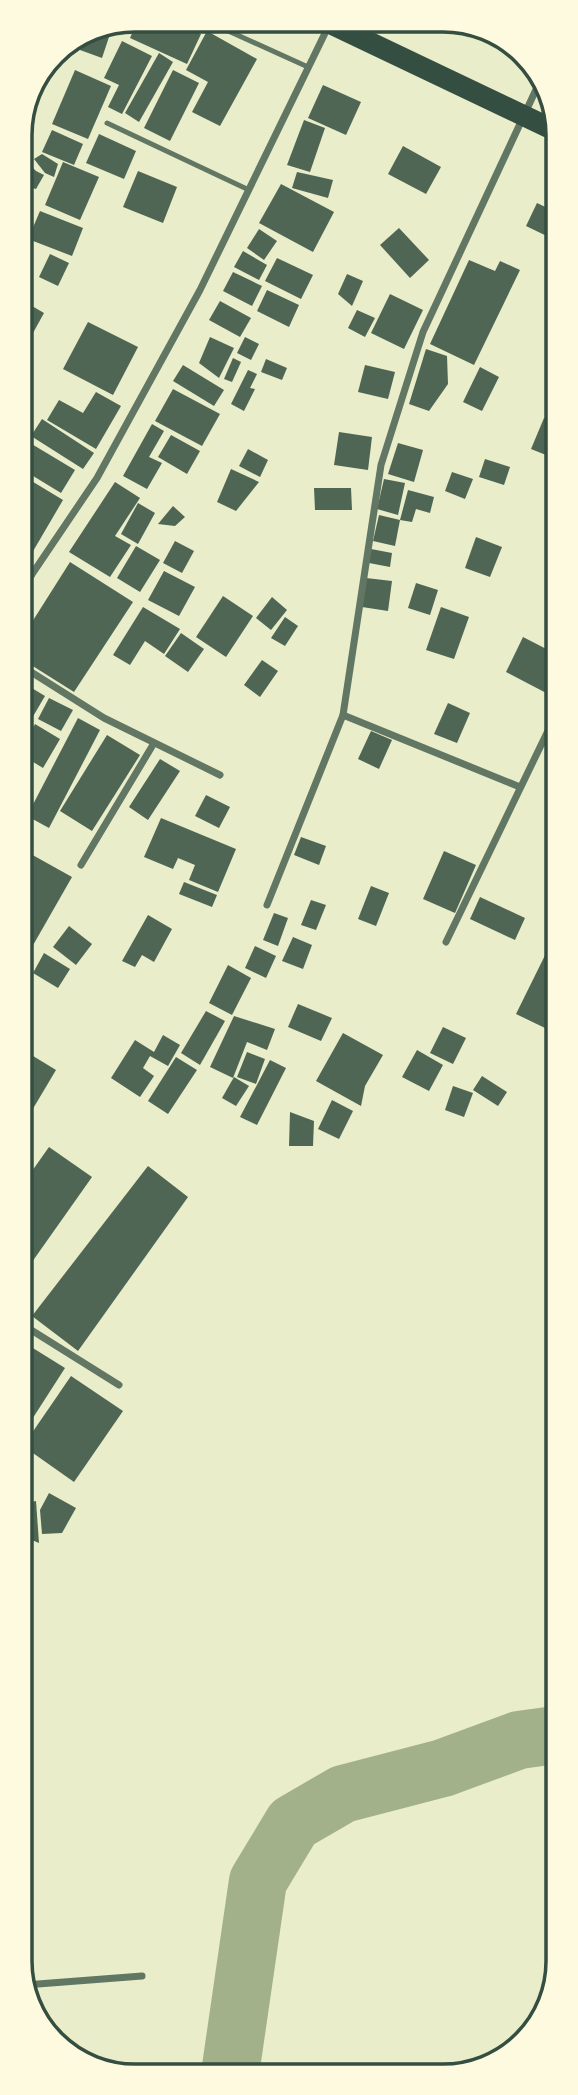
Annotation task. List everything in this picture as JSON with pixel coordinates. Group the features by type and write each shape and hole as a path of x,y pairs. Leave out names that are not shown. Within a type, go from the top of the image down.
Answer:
{"highway":[{"path":"348,32 546,126"}],"street":[{"path":"32,575 97,478 200,290 325,32"},
{"path":"267,905 343,715 381,465 423,332 536,89"},
{"path":"32,673 104,718 220,775"},
{"path":"343,715 520,787"},
{"path":"446,942 546,734"},
{"path":"81,865 154,743"},
{"path":"32,1331 118,1385"},
{"path":"35,1985 142,1976"}],"lane":[{"path":"231,32 308,67"},
{"path":"107,123 249,190"}],"building":[{"path":"132,32 201,34 187,64 130,38"},
{"path":"206,32 257,59 220,126 192,112 208,82 186,70"},
{"path":"110,34 102,58 80,50 83,45"},
{"path":"122,41 152,56 122,114 108,107 119,85 104,78"},
{"path":"159,53 173,62 139,122 125,113"},
{"path":"75,70 111,86 88,139 52,124"},
{"path":"173,70 199,83 170,141 144,128"},
{"path":"323,85 361,102 346,135 308,118"},
{"path":"304,120 325,128 310,172 287,165"},
{"path":"52,130 83,144 74,165 42,152"},
{"path":"99,134 136,151 124,179 86,163"},
{"path":"403,146 441,167 426,194 388,174"},
{"path":"42,154 58,164 54,177 45,173 34,159"},
{"path":"63,162 99,177 80,220 45,205"},
{"path":"32,167 44,175 36,189 32,188"},
{"path":"138,171 177,187 163,223 123,207"},
{"path":"297,172 333,180 328,198 292,188"},
{"path":"281,184 334,212 313,252 259,223"},
{"path":"537,203 546,207 546,236 526,226"},
{"path":"40,211 83,228 72,256 32,241 32,230"},
{"path":"399,228 429,260 410,278 380,245"},
{"path":"259,229 277,241 264,260 247,248"},
{"path":"243,251 267,265 259,280 234,267"},
{"path":"50,254 69,263 58,286 39,277"},
{"path":"277,258 313,275 301,299 265,281"},
{"path":"469,260 495,271 500,261 520,270 474,365 430,344"},
{"path":"233,272 262,286 252,306 223,291"},
{"path":"347,274 363,281 352,306 338,294"},
{"path":"267,290 299,305 289,327 257,311"},
{"path":"390,294 423,310 404,349 371,333"},
{"path":"220,301 251,318 240,337 209,320"},
{"path":"32,306 44,313 32,332"},
{"path":"357,310 375,318 365,337 348,328"},
{"path":"88,322 138,347 113,395 63,369"},
{"path":"210,337 234,348 219,378 199,363"},
{"path":"245,337 259,344 251,360 237,353"},
{"path":"426,349 447,356 448,384 429,411 409,404"},
{"path":"233,358 241,362 232,382 224,379"},
{"path":"266,359 287,368 282,380 261,372"},
{"path":"183,365 224,390 214,406 173,381"},
{"path":"365,365 395,372 388,399 358,392"},
{"path":"480,367 499,377 482,411 463,402"},
{"path":"248,370 257,374 250,388 255,389 244,411 231,404"},
{"path":"173,389 220,414 202,446 155,421"},
{"path":"96,392 121,406 96,449 47,420 59,400 83,413"},
{"path":"544,418 546,419 546,455 531,449"},
{"path":"42,419 94,453 83,469 32,434"},
{"path":"152,424 164,431 149,457 162,463 147,489 123,476"},
{"path":"339,432 372,437 368,470 334,465"},
{"path":"171,435 200,451 187,474 158,457"},
{"path":"398,443 423,450 414,482 388,474"},
{"path":"32,444 75,470 61,493 32,475"},
{"path":"248,449 268,460 260,477 239,466"},
{"path":"485,459 510,467 504,485 479,477"},
{"path":"231,469 259,482 236,511 217,502"},
{"path":"452,472 473,479 465,499 445,491"},
{"path":"384,479 405,483 398,515 377,509"},
{"path":"32,481 63,500 32,553"},
{"path":"115,482 140,498 115,536 131,545 110,577 69,552"},
{"path":"314,488 351,488 352,510 315,510"},
{"path":"408,490 434,497 430,513 416,509 412,522 400,520"},
{"path":"138,503 155,513 138,544 121,534"},
{"path":"173,506 185,517 175,526 158,524"},
{"path":"379,515 400,520 395,546 373,541"},
{"path":"476,537 502,547 490,577 465,568"},
{"path":"175,541 194,551 182,573 163,563"},
{"path":"136,546 160,560 140,592 117,578"},
{"path":"371,549 392,553 390,567 369,563"},
{"path":"70,562 133,602 74,692 32,666 32,622"},
{"path":"164,571 195,587 179,616 148,600"},
{"path":"366,578 392,581 388,611 362,607"},
{"path":"416,583 438,590 430,615 408,608"},
{"path":"223,596 253,616 226,657 196,637"},
{"path":"272,597 287,610 271,630 256,618"},
{"path":"143,607 180,629 164,654 145,641 130,665 113,655"},
{"path":"441,607 469,617 454,659 426,650"},
{"path":"285,617 298,626 285,646 271,638"},
{"path":"181,633 204,649 188,672 165,656"},
{"path":"523,637 546,649 546,693 506,672"},
{"path":"262,660 278,671 260,697 244,685"},
{"path":"32,688 45,696 32,718"},
{"path":"49,698 73,710 61,731 38,719"},
{"path":"448,703 470,713 457,743 434,734"},
{"path":"78,718 100,730 49,828 32,819 32,806"},
{"path":"35,724 60,739 43,768 32,761 32,729"},
{"path":"371,731 392,740 379,769 358,759"},
{"path":"107,735 140,755 92,831 60,811"},
{"path":"160,759 180,771 148,820 129,807"},
{"path":"206,795 230,807 219,828 195,816"},
{"path":"161,818 236,849 218,892 189,880 195,865 178,858 173,869 144,857"},
{"path":"301,837 326,846 319,865 294,855"},
{"path":"444,851 476,865 455,913 423,899"},
{"path":"32,855 72,877 32,947"},
{"path":"184,882 217,895 212,907 179,894"},
{"path":"371,886 389,893 376,926 358,919"},
{"path":"480,897 525,918 515,940 470,919"},
{"path":"311,900 326,905 316,930 301,925"},
{"path":"274,913 288,918 278,946 263,940"},
{"path":"148,915 172,929 154,962 142,955 135,967 122,961"},
{"path":"69,926 92,944 76,965 53,947"},
{"path":"293,937 312,945 303,969 282,961"},
{"path":"255,946 276,956 266,978 245,968"},
{"path":"44,953 70,969 58,988 33,973"},
{"path":"546,953 545,1028 516,1014"},
{"path":"228,965 251,978 232,1015 209,1003"},
{"path":"298,1004 332,1018 321,1041 288,1027"},
{"path":"206,1011 225,1021 200,1065 181,1053"},
{"path":"234,1016 275,1029 267,1050 247,1042 233,1078 210,1067"},
{"path":"443,1027 466,1038 453,1064 430,1053"},
{"path":"343,1033 383,1055 365,1086 361,1106 316,1081"},
{"path":"163,1035 180,1045 168,1066 150,1056 143,1068 154,1076 140,1097 111,1078 135,1040 154,1052"},
{"path":"417,1050 443,1065 429,1091 402,1077"},
{"path":"247,1052 265,1059 256,1084 237,1077"},
{"path":"32,1055 56,1070 32,1110"},
{"path":"176,1057 197,1070 168,1114 148,1101"},
{"path":"270,1060 286,1068 257,1125 240,1117"},
{"path":"482,1076 507,1092 498,1106 473,1090"},
{"path":"234,1077 249,1086 236,1106 222,1098"},
{"path":"453,1086 473,1093 464,1117 445,1110"},
{"path":"332,1100 353,1111 339,1139 318,1129"},
{"path":"290,1112 314,1121 313,1146 289,1146"},
{"path":"49,1147 92,1177 32,1262 32,1171"},
{"path":"148,1166 188,1197 78,1351 32,1316"},
{"path":"32,1347 65,1368 32,1419"},
{"path":"71,1376 123,1411 74,1482 32,1452 32,1433"},
{"path":"49,1493 76,1508 62,1533 42,1534 40,1510"},
{"path":"36,1501 39,1543 32,1540 32,1502"}],"waterway":[{"path":"231,2064 258,1881 293,1823 343,1794 443,1768 519,1740 546,1736"}]}
